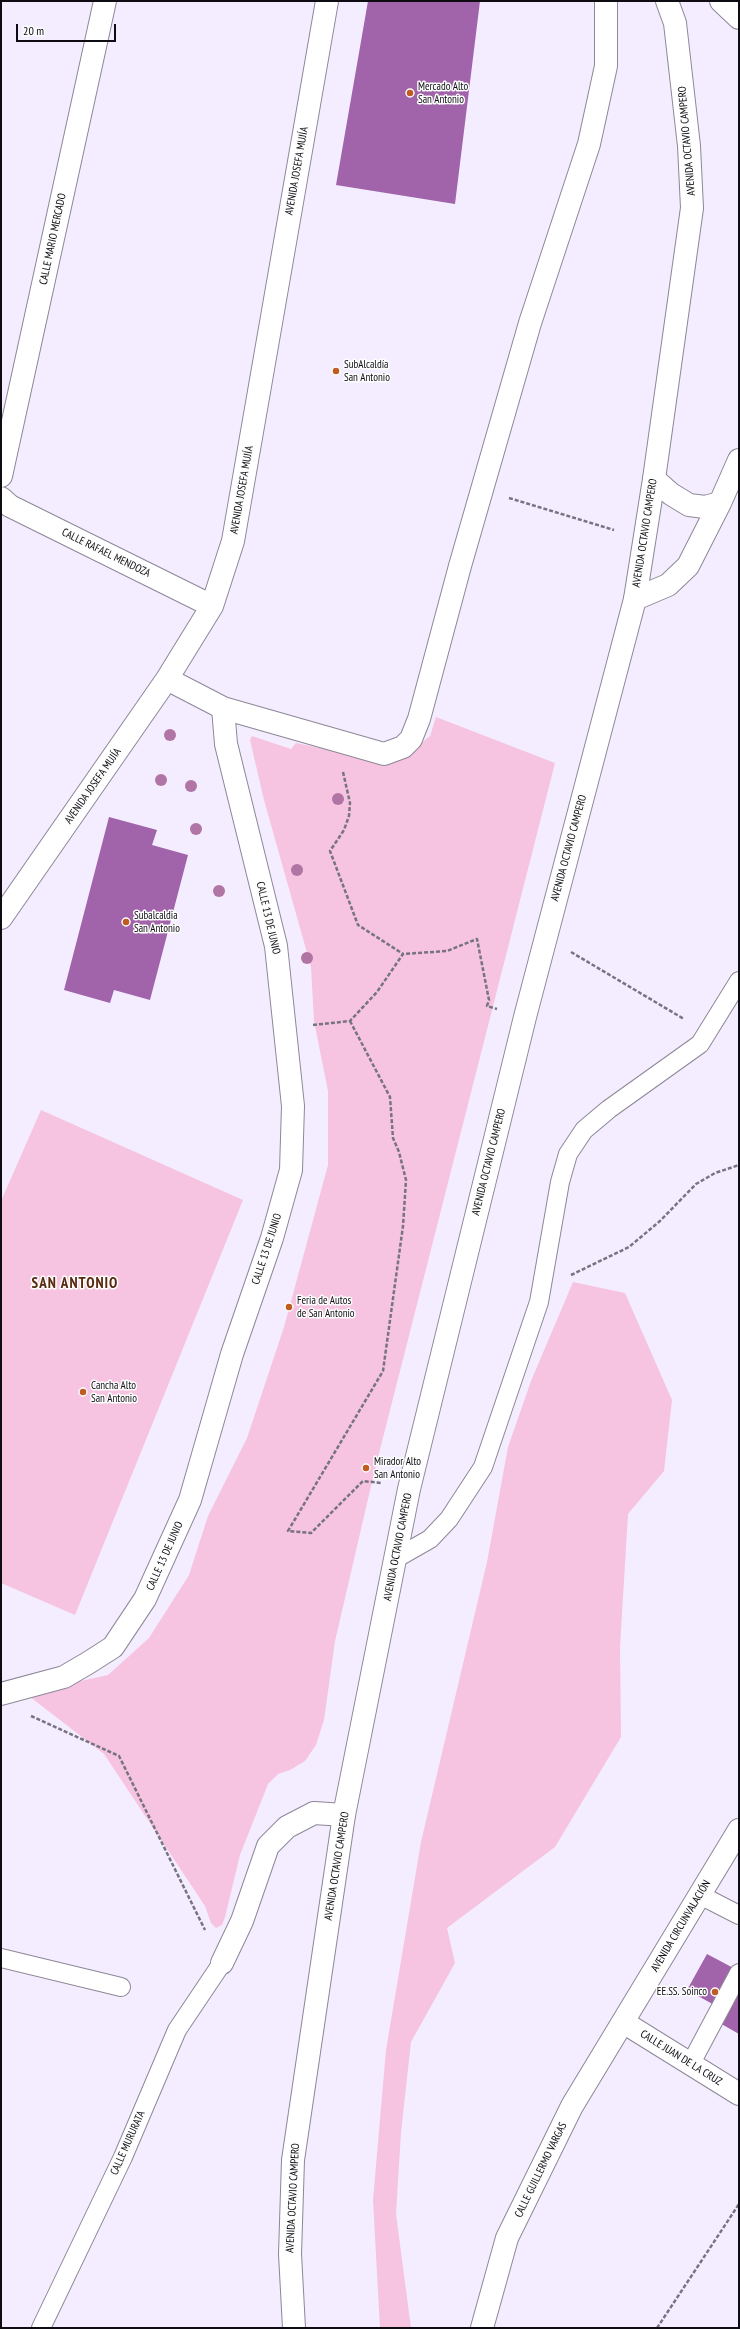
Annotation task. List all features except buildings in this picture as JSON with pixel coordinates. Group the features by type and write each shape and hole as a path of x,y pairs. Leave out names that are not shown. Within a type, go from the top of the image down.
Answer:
{"street":[{"name":"CALLE MARIO MERCADO","path":"1,476 106,1"},
{"name":"AVENIDA JOSEFA MUJÍA","path":"1,918 167,679 212,606 233,540 327,1"},
{"path":"167,679 222,708 335,742 384,754 403,747 411,739 419,719 530,323 589,144 606,66 606,1"},
{"name":"AVENIDA OCTAVIO CAMPERO","path":"294,2328 290,2254 292,2160 344,1816 409,1489 525,1017 634,599 654,479 692,208 689,146 675,23 667,1"},
{"path":"721,1 739,18"},
{"path":"634,599 668,585 688,566 720,503 739,460"},
{"path":"654,479 671,494 689,505 705,507 720,503"},
{"name":"CALLE RAFAEL MENDOZA","path":"4,508 212,606"},
{"name":"CALLE 13 DE JUNIO","path":"1,1694 64,1677 113,1647 145,1598 190,1500 232,1354 272,1238 291,1170 293,1106 276,946 226,744 222,708"},
{"path":"222,1963 242,1921 268,1846 287,1827 314,1813 344,1816"},
{"name":"AVENIDA CIRCUNVALACIÓN","path":"623,2022 739,1830"},
{"name":"CALLE JUAN DE LA CRUZ","path":"623,2022 690,2065 739,2094"},
{"name":"CALLE GUILLERMO VARGAS","path":"482,2328 507,2238 572,2106 623,2022"}],"lane":[{"path":"395,1560 430,1539 450,1519 483,1467 542,1289 560,1182 568,1154 584,1130 609,1109 700,1044 739,981"},
{"path":"700,1895 739,1915"},
{"path":"1,1958 121,1987"},
{"name":"CALLE MURURATA","path":"41,2328 123,2157 177,2030 222,1963"},
{"path":"690,2065 739,1973"}],"path":[{"path":"482,490 614,530"},
{"path":"335,742 350,803 349,816 344,830 330,851 358,925 403,954 447,951 477,939 489,1000 487,1006 499,1010"},
{"path":"568,950 708,1033"},
{"path":"284,1028 350,1021 377,992 403,954"},
{"path":"350,1021 390,1097 393,1138 399,1152 406,1180 403,1226 383,1371 288,1531 311,1533 363,1481 381,1482"},
{"path":"542,1289 628,1247 660,1222 696,1184 715,1173 739,1165"},
{"path":"29,1715 119,1756 222,1963"},
{"path":"657,2328 739,2204"}],"shaded area":[{"path":"436,717 555,763 375,1469 335,1641 324,1720 316,1745 305,1761 290,1770 278,1774 268,1784 240,1855 225,1917 222,1925 216,1928 211,1923 205,1906 104,1754 25,1693 108,1675 149,1638 189,1575 208,1516 247,1438 284,1327 328,1165 328,1091 314,1021 311,967 264,800 250,740 252,736 291,749 296,743 363,757 414,749 430,736"},
{"name":"Cancha Alto San Antonio","path":"41,1110 243,1200 75,1615 1,1583 1,1201"},
{"path":"573,1282 625,1293 672,1400 664,1471 628,1514 620,1647 621,1737 555,1847 447,1928 455,1963 411,2042 401,2132 396,2214 411,2328 380,2328 373,2200 386,2050 421,1842 487,1562 508,1447 531,1381"}],"place":[{"name":"Mercado Alto San Antonio","path":"410,93"},
{"name":"SubAlcaldía San Antonio","path":"336,371"},
{"name":"Subalcaldia San Antonio","path":"126,922"},
{"name":"Feria de Autos de San Antonio","path":"289,1307"},
{"name":"Cancha Alto San Antonio","path":"83,1392"},
{"name":"Mirador Alto San Antonio","path":"366,1468"},
{"name":"EE.SS. Soinco","path":"715,1992"}],"district":[{"name":"SAN ANTONIO","path":"75,1284"}]}
